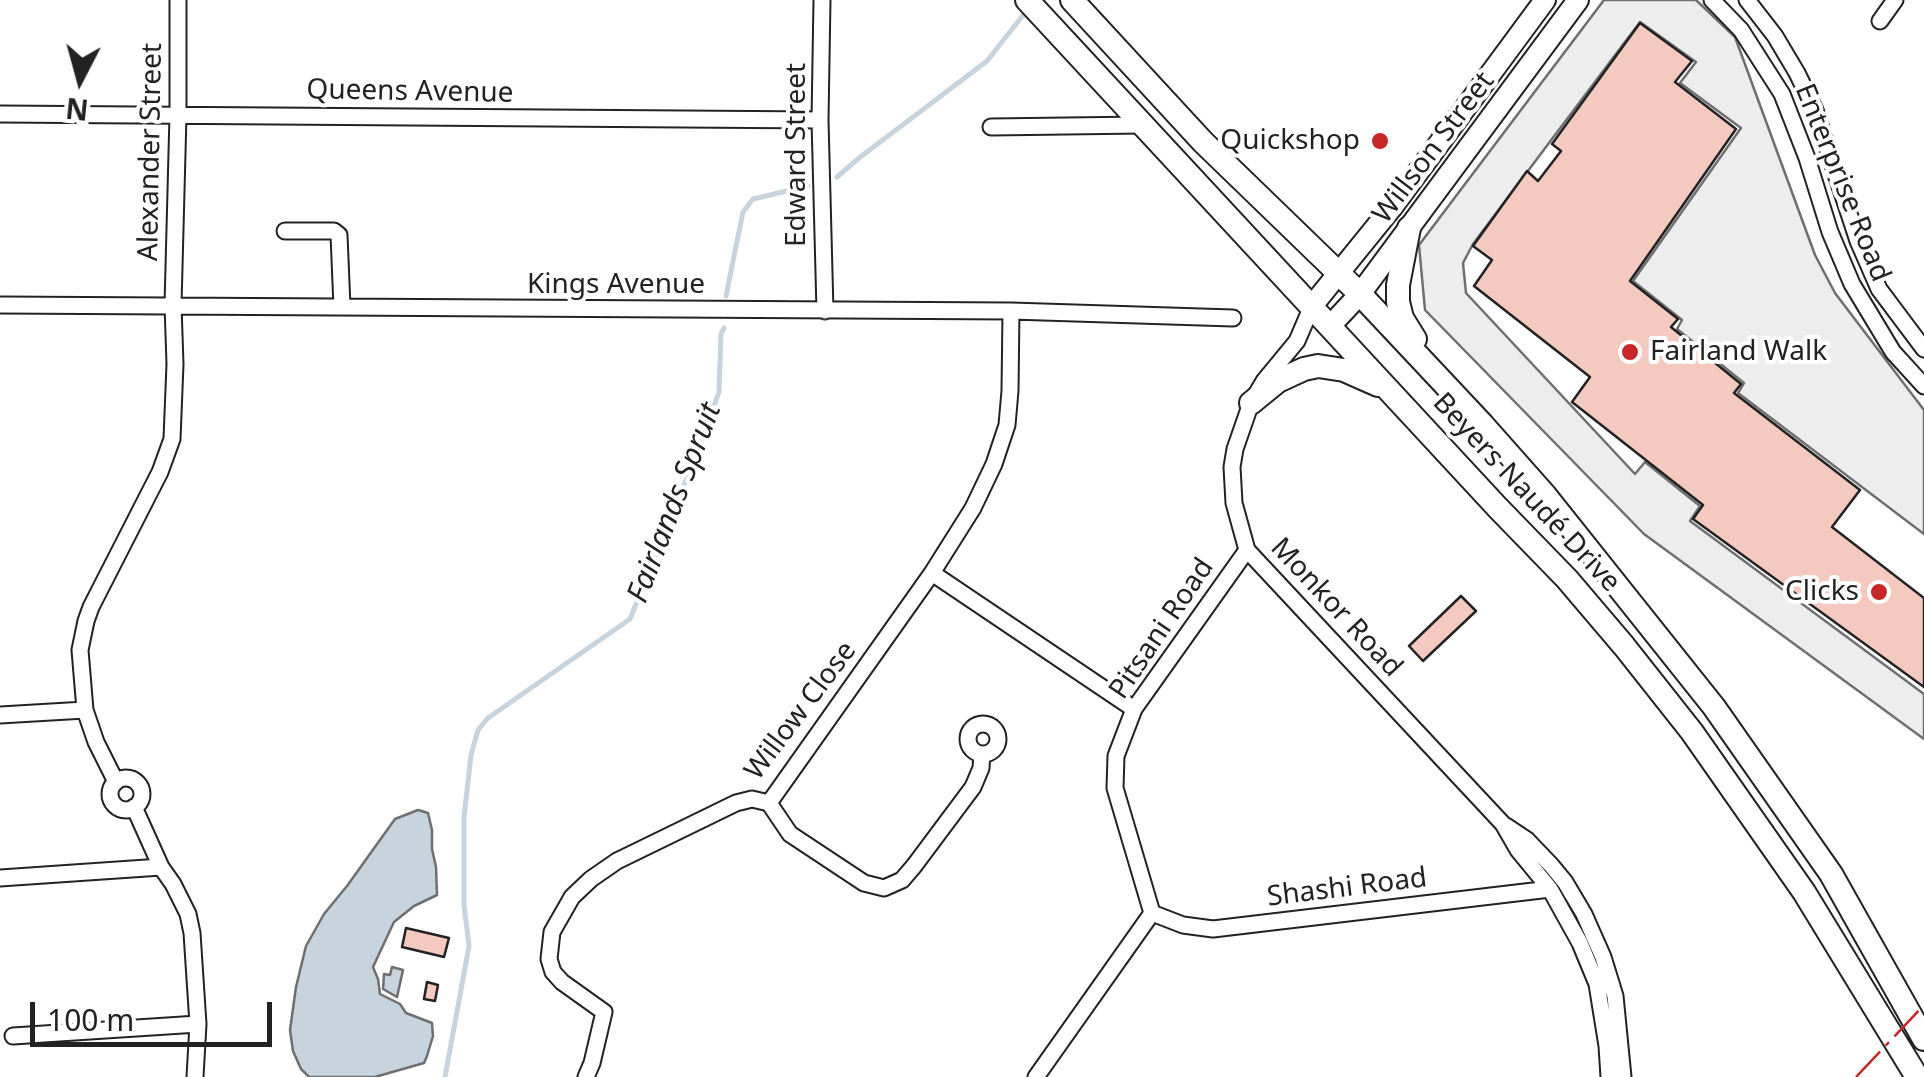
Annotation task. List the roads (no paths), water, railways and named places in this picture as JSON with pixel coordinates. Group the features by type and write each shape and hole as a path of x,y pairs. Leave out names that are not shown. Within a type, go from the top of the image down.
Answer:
{"main road":[{"name":"Beyers Naudé Drive","path":"1072,0 1203,142 1360,294 1545,495 1714,707 1831,874 1924,1039"},
{"name":"Beyers Naudé Drive","path":"1035,8 1567,579 1692,732 1804,892 1917,1077"},
{"path":"1410,228 1398,285 1402,318 1483,425"},
{"path":"1252,403 1278,381 1318,366 1358,375 1397,398"}],"street":[{"name":"Alexander Street","path":"116,782 85,710 80,650 86,621 160,472 172,439 178,0"},
{"name":"Edward Street","path":"822,0 824,310"},
{"name":"Willson Street","path":"1312,306 1393,206 1544,0"},
{"name":"Willson Street","path":"1330,325 1360,294 1578,0"},
{"name":"Enterprise Road","path":"1712,0 1741,30 1782,94 1852,284 1893,352 1924,386"},
{"name":"Enterprise Road","path":"1746,0 1775,36 1797,73 1814,110 1858,241 1880,289 1924,349"},
{"path":"1880,22 1895,0"},
{"name":"Queens Avenue","path":"0,114 820,120"},
{"path":"991,126 1142,125"},
{"path":"286,231 334,231 339,235 342,307"},
{"name":"Kings Avenue","path":"0,304 1011,311 1233,318"},
{"name":"Monkor Road","path":"1312,306 1297,342 1264,381 1243,424 1232,467 1234,503 1248,550 1503,824 1518,850 1550,889 1598,984 1608,1077"},
{"name":"Willow Close","path":"586,1077 604,1012 553,972 549,959 552,932 572,897 617,861 736,803 752,800 768,804 932,574 973,508 1002,442 1009,409 1011,311"},
{"name":"Monkor Road","path":"1297,342 1330,325"},
{"name":"Pitsani Road","path":"1152,913 1116,788 1116,756 1134,709 1248,550"},
{"path":"932,574 1134,709"},
{"path":"0,715 85,710"},
{"path":"768,804 790,834 864,883 884,888 902,880 973,787 982,754"},
{"path":"128,778 139,785 142,797 134,808 114,805 110,793 116,782 128,778"},
{"path":"134,808 160,868 188,914 198,1024 196,1077"},
{"name":"Monkor Road","path":"1503,824 1527,840 1551,865 1584,914 1604,957 1614,996 1623,1077"},
{"path":"0,878 160,868"},
{"name":"Shashi Road","path":"1152,913 1183,926 1213,929 1550,889"},
{"path":"1036,1077 1152,913"},
{"path":"12,1036 198,1024"}],"waterway":[{"name":"Fairlands Spruit","path":"837,177 987,61 1024,14"},
{"name":"Fairlands Spruit","path":"726,296 743,212 753,199 808,186"},
{"name":"Fairlands Spruit","path":"445,1077 469,946 464,905 464,817 478,730 488,718 630,619 719,392 724,328"}],"place":[{"name":"Quickshop","path":"1380,141"},
{"name":"Fairland Walk","path":"1630,352"},
{"name":"Clicks","path":"1879,592"}]}
